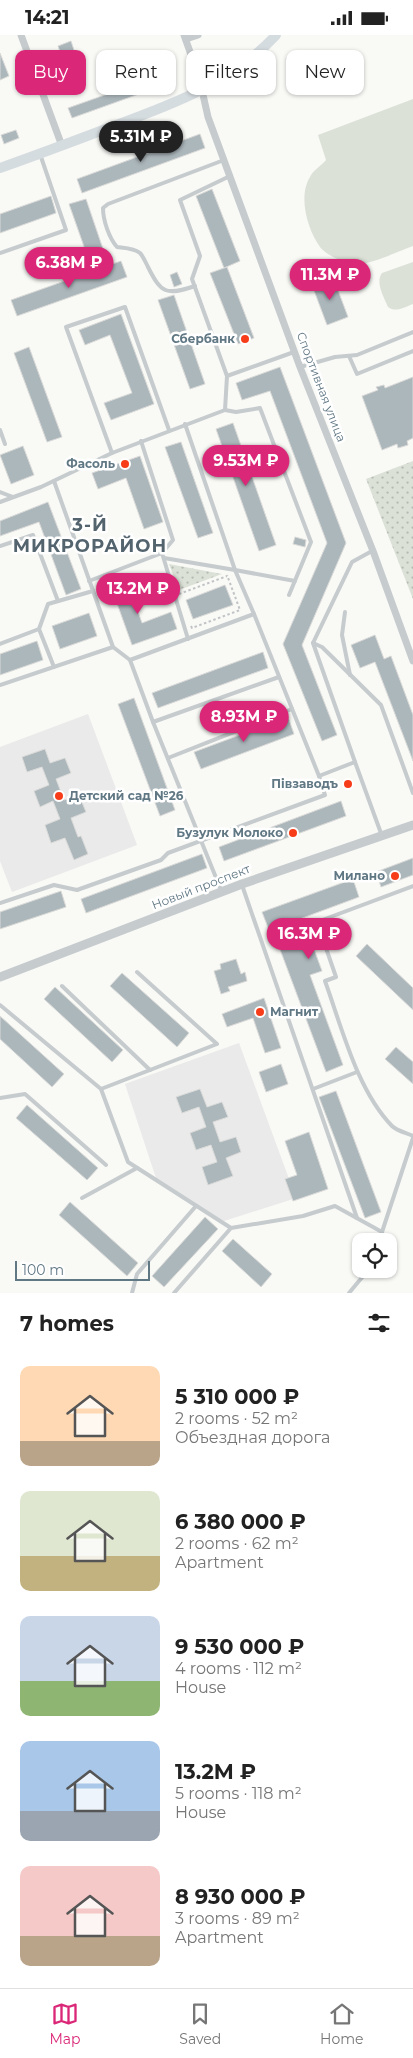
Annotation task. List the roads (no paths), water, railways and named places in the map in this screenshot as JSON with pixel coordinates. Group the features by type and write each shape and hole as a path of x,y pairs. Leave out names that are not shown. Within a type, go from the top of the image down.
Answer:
{"main road":[{"path":"260,50 276,35"},
{"path":"0,168 192,95"}],"street":[{"path":"21,35 62,146"},
{"path":"185,37 198,35"},
{"name":"Спортивная улица","path":"185,37 190,50"},
{"name":"Спортивная улица","path":"203,95 208,117 294,352 373,551 413,661"},
{"name":"Новый проспект","path":"0,977 242,884 413,825"}],"lane":[{"path":"0,253 66,230 40,153"},
{"path":"195,286 181,291 165,291 157,285 141,254 133,249 117,247 113,243 103,216 103,208 108,204 224,160"},
{"path":"225,410 228,376 192,279 200,256 180,200 230,176"},
{"path":"112,453 66,327 125,307 169,430"},
{"path":"300,367 335,357 356,355 413,332"},
{"path":"350,356 357,374 413,351"},
{"path":"228,376 294,352"},
{"path":"0,502 54,481 112,453 185,424 225,410 236,412 260,408 311,542 289,595"},
{"path":"0,903 54,885 78,890 161,860 168,853 324,795 319,776 235,570 185,424"},
{"path":"0,430 5,444"},
{"path":"89,581 162,553 174,540 141,441"},
{"path":"54,481 113,647 130,660 222,892"},
{"path":"0,492 13,497"},
{"path":"0,547 33,535 58,601"},
{"path":"373,551 352,562 314,643 382,836"},
{"path":"162,553 188,639"},
{"path":"164,559 295,581"},
{"path":"54,667 39,629 48,604 93,591"},
{"path":"344,612 342,635 350,675"},
{"path":"130,660 254,614"},
{"path":"0,644 39,629"},
{"path":"314,643 322,647 381,705 413,793"},
{"path":"0,685 113,647"},
{"path":"154,722 279,677"},
{"path":"168,758 292,709"},
{"path":"319,776 355,762"},
{"path":"242,884 357,1218"},
{"path":"174,1293 231,1228 304,1216 335,1206 382,1232 413,1137 394,1127 373,1099 357,1071 325,981 336,977 317,922 413,886"},
{"path":"101,1089 217,1044 137,972"},
{"path":"62,986 150,1070"},
{"path":"0,1005 101,1089 128,1162 231,1228"},
{"path":"313,1089 357,1071"},
{"path":"0,1098 25,1094 106,1165"},
{"path":"82,1198 137,1169"},
{"path":"132,1293 137,1274 196,1207"},
{"path":"349,1293 362,1278"}],"place":[{"name":"Сбербанк","path":"245,339"},
{"name":"Фасоль","path":"125,464"},
{"name":"Півзаводъ","path":"348,784"},
{"name":"Детский сад №26","path":"59,796"},
{"name":"Бузулук Молоко","path":"293,833"},
{"name":"Милано","path":"395,876"},
{"name":"Магнит","path":"260,1012"}],"district":[{"name":"3-Й МИКРОРАЙОН","path":"90,536"}]}
